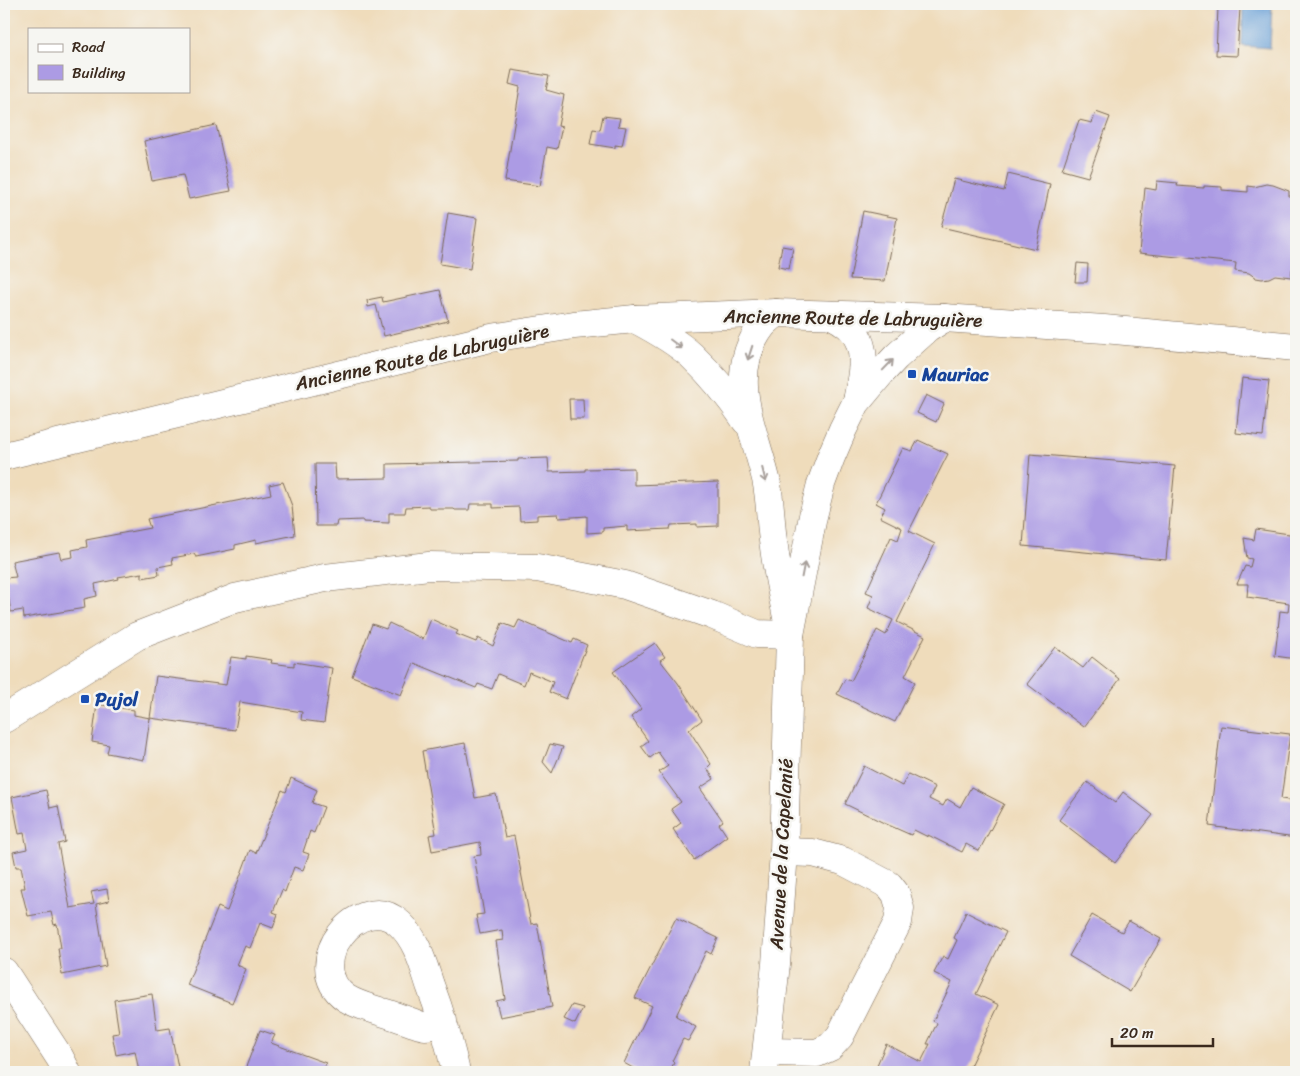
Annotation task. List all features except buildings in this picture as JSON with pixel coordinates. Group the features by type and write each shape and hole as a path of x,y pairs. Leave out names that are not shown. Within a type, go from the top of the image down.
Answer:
{"street":[{"name":"Ancienne Route de Labruguière","path":"4,456 490,338 574,325 635,319 776,313 944,318 1104,329 1296,347"},
{"path":"776,313 763,325 754,340 747,358 744,380 745,399 751,428 766,480 773,546 790,635"},
{"path":"832,314 849,327 860,342 863,358 862,374 856,403"},
{"path":"790,635 821,484 843,428 856,403 882,372 927,329 944,318"},
{"path":"635,319 669,339 690,355 731,398 751,428"},
{"path":"4,718 136,636 235,598 325,578 429,566 537,568 625,585 712,615 757,634 790,635"},
{"name":"Avenue de la Capelanié","path":"766,1062 776,964 784,852 790,635"},
{"path":"766,1062 816,1053 830,1047 840,1036 898,922 900,908 896,894 889,885 843,861 813,853 784,852"},
{"path":"443,1021 425,1026 359,1004 347,998 337,989 330,975 329,958 335,941 354,921 378,914 398,923 407,932 421,957 443,1021 456,1072"},
{"path":"4,972 60,1058 67,1072"}],"water":[{"path":"1243,4 1272,4 1270,48 1242,46"}],"place":[{"name":"Mauriac","path":"912,374"},
{"name":"Pujol","path":"85,699"}]}
